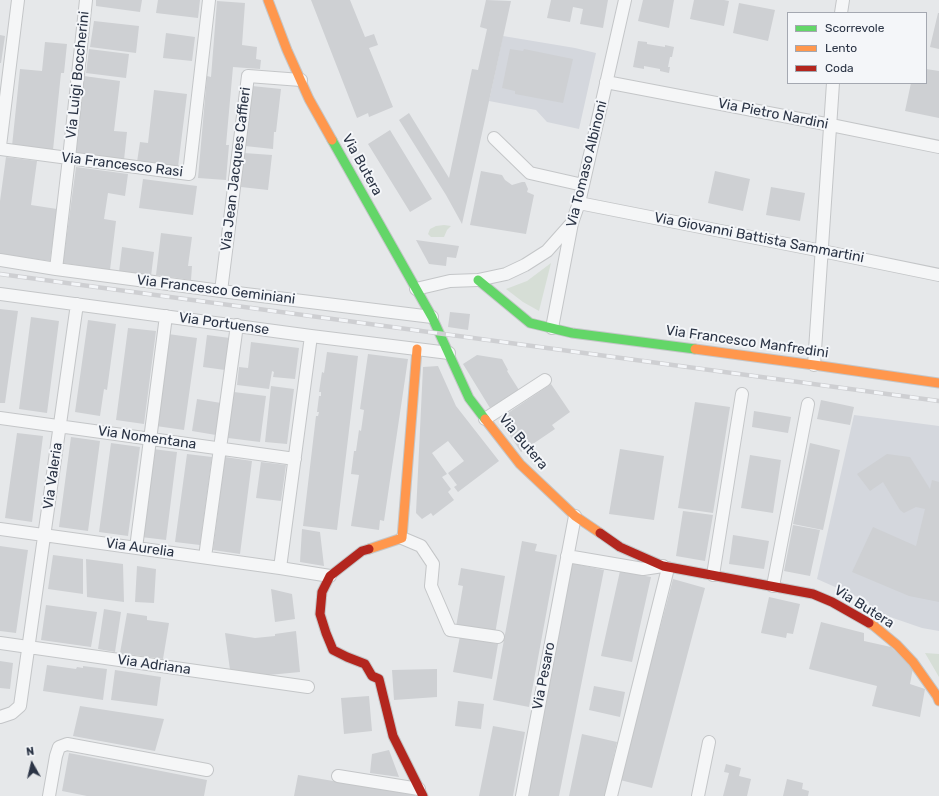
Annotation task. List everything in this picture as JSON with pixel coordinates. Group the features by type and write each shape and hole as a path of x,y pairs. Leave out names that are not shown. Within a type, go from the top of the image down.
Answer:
{"street":[{"path":"0,146 18,0"},
{"name":"Via Luigi Boccherini","path":"56,268 86,0"},
{"name":"Via Francesco Rasi","path":"0,150 189,174 209,0"},
{"name":"Via Butera","path":"268,0 287,50 309,99 432,317 469,398 520,464 575,516 620,547 666,567 813,594 832,602 874,626 897,645 913,662 939,701"},
{"name":"Via Tomaso Albinoni","path":"552,328 572,223 579,203 625,0"},
{"path":"841,12 843,0"},
{"name":"Via Jean Jacques Caffieri","path":"221,291 248,76 301,80"},
{"name":"Via Pietro Nardini","path":"606,82 939,147"},
{"path":"814,365 833,84"},
{"path":"494,138 530,173 583,185"},
{"name":"Via Giovanni Battista Sammartini","path":"579,203 939,275"},
{"path":"416,289 450,281 478,280 506,274 525,265 547,251 572,223"},
{"name":"Via Francesco Geminiani","path":"0,260 221,291 432,317"},
{"name":"Via Francesco Manfredini","path":"478,280 530,323 572,333 939,383"},
{"name":"Via Portuense","path":"0,294 449,353"},
{"name":"Via Valeria","path":"0,717 12,713 20,706 77,304"},
{"path":"136,548 166,316"},
{"path":"205,557 237,325"},
{"path":"280,568 311,336"},
{"path":"402,538 417,349"},
{"path":"486,419 545,380"},
{"path":"713,575 742,394"},
{"path":"773,586 808,404"},
{"name":"Via Nomentana","path":"0,418 295,459"},
{"name":"Via Pesaro","path":"522,796 575,516"},
{"name":"Via Aurelia","path":"0,529 330,576"},
{"path":"421,793 393,736 379,679 372,676 365,664 333,650 320,614 322,592 330,576 362,551 402,538 421,546 432,564 431,586 450,630 498,638"},
{"path":"567,556 643,569 666,567 611,796"},
{"name":"Via Adriana","path":"0,643 308,687"},
{"path":"698,796 709,742"},
{"path":"49,796 59,747 67,744 207,770"},
{"path":"338,776 421,793"}],"shaded area":[{"path":"503,36 596,53 579,129 547,122 536,110 489,101"},
{"path":"436,226 451,226 447,230 444,237 431,237 428,234 430,229"},
{"path":"551,263 539,311 523,302 506,289 527,281"},
{"path":"854,415 939,426 939,631 922,628 867,609 869,602 817,579"},
{"path":"925,653 939,654 939,677"}],"building":[{"path":"96,0 142,0 140,12 96,6"},
{"path":"158,0 200,0 198,18 156,13"},
{"path":"311,0 350,0 365,37 374,34 378,45 369,48 393,107 369,117 368,113 357,118"},
{"path":"486,0 511,1 462,224 446,195 399,120 409,113 449,178 472,69 478,70 487,29 480,27"},
{"path":"551,0 608,0 603,28 580,24 583,9 573,7 570,22 547,18"},
{"path":"643,0 674,0 669,28 638,21"},
{"path":"694,0 729,1 724,26 690,19"},
{"path":"217,1 245,3 242,45 257,47 256,59 261,60 260,69 233,67 226,145 229,145 226,180 198,178 207,76 211,77"},
{"path":"739,3 775,10 768,41 733,33"},
{"path":"939,13 939,49 930,47"},
{"path":"94,21 139,26 136,53 90,47"},
{"path":"166,33 195,37 192,61 163,58"},
{"path":"0,35 5,36 1,63 0,63"},
{"path":"638,41 665,47 665,45 674,47 668,67 670,67 669,73 660,71 660,69 644,66 644,69 633,67"},
{"path":"45,42 67,44 64,73 61,73 53,150 12,146 20,69 42,71"},
{"path":"89,49 129,54 126,78 86,73"},
{"path":"510,49 523,51 524,49 573,59 563,103 515,94 515,91 502,88"},
{"path":"927,69 939,71 939,118 905,111 911,84 927,84"},
{"path":"84,76 120,81 114,131 127,132 124,160 74,154"},
{"path":"252,86 281,89 276,132 274,132 273,149 245,146"},
{"path":"154,90 187,94 178,167 137,162 140,142 148,143"},
{"path":"390,130 432,199 410,212 368,144"},
{"path":"244,153 272,155 268,190 241,187"},
{"path":"6,157 37,161 31,205 57,209 50,261 0,254 0,201"},
{"path":"76,167 128,174 125,196 108,193 104,219 116,221 110,270 63,263"},
{"path":"481,171 502,175 505,180 512,185 525,182 528,189 527,192 534,195 526,234 470,225"},
{"path":"715,171 750,179 743,211 708,203"},
{"path":"143,179 197,186 193,215 139,208"},
{"path":"771,187 805,193 800,221 766,215"},
{"path":"161,233 192,237 188,266 192,266 191,280 156,275"},
{"path":"416,240 459,246 456,258 447,257 446,266 429,264"},
{"path":"122,247 154,252 151,276 119,272"},
{"path":"0,309 18,311 5,403 0,403"},
{"path":"450,312 470,314 468,330 448,327"},
{"path":"31,317 59,321 47,413 19,409"},
{"path":"88,320 116,324 107,390 104,389 100,416 75,412"},
{"path":"128,328 156,331 144,424 116,420"},
{"path":"168,334 197,338 184,430 156,426"},
{"path":"207,335 230,338 225,370 203,367"},
{"path":"251,342 299,348 295,379 273,377 274,372 272,371 269,389 237,385 239,367 248,368"},
{"path":"327,352 358,356 337,530 303,526 316,416 318,416 319,412 317,412 319,396 321,396 321,392 319,392"},
{"path":"368,354 408,359 384,521 380,520 379,530 351,526 359,475 351,474 354,451 356,451 359,430 361,431 364,410 360,409"},
{"path":"477,355 502,359 508,370 507,371 519,390 490,408 463,364"},
{"path":"438,366 456,406 499,461 458,492 454,487 457,485 448,473 464,461 448,441 432,453 447,474 442,477 451,489 448,492 454,500 433,516 431,513 422,519 416,513 423,367"},
{"path":"551,384 570,412 552,425 555,429 521,452 499,419"},
{"path":"271,386 294,389 287,444 265,442"},
{"path":"234,392 266,396 260,442 228,438"},
{"path":"197,399 221,403 216,435 192,431"},
{"path":"821,400 854,407 850,425 817,419"},
{"path":"695,402 730,407 713,513 678,508"},
{"path":"754,411 791,417 788,433 752,427"},
{"path":"17,433 43,436 32,522 5,518"},
{"path":"71,437 100,441 88,531 59,527"},
{"path":"111,443 140,447 128,536 99,532"},
{"path":"810,443 840,450 823,530 793,524"},
{"path":"153,449 177,452 166,540 141,537"},
{"path":"620,449 664,456 654,520 609,514"},
{"path":"187,454 212,457 200,545 175,542"},
{"path":"887,454 910,457 930,489 932,480 939,482 939,602 909,596 852,572 873,527 916,546 925,509 916,507 904,513 900,510 883,482 870,491 857,474"},
{"path":"750,455 781,460 773,513 741,508"},
{"path":"225,457 252,461 240,554 213,550"},
{"path":"261,462 286,465 281,501 256,498"},
{"path":"683,511 713,515 705,561 676,556"},
{"path":"793,525 820,530 810,576 784,571"},
{"path":"302,529 320,532 324,566 300,562"},
{"path":"733,535 769,541 764,569 729,564"},
{"path":"522,541 537,544 535,551 557,555 529,707 493,700"},
{"path":"0,546 28,550 16,633 0,631"},
{"path":"53,555 83,559 83,594 48,589"},
{"path":"86,559 123,564 124,602 87,597"},
{"path":"571,563 604,570 559,796 525,796"},
{"path":"137,566 156,569 154,603 135,602"},
{"path":"461,568 505,576 495,634 456,627 463,586 458,585"},
{"path":"620,571 651,577 632,662 601,656"},
{"path":"673,579 705,588 652,788 620,780"},
{"path":"271,589 292,594 295,619 275,622"},
{"path":"769,597 800,604 793,634 787,633 786,638 761,633"},
{"path":"46,605 97,612 91,647 41,640"},
{"path":"104,609 121,612 115,652 98,649"},
{"path":"127,613 147,616 147,620 169,623 163,659 120,653"},
{"path":"821,622 864,633 864,641 891,647 913,668 910,684 925,689 920,717 872,706 877,686 809,669"},
{"path":"296,631 300,672 258,676 230,670 225,633 255,638 275,636 275,634"},
{"path":"460,636 498,644 492,679 453,672"},
{"path":"0,661 13,663 10,689 0,688"},
{"path":"47,665 76,669 77,667 83,668 83,666 107,669 103,700 43,691"},
{"path":"437,669 437,697 394,700 392,670"},
{"path":"115,670 161,677 157,706 111,700"},
{"path":"594,686 625,692 620,717 589,710"},
{"path":"369,696 372,731 344,734 341,698"},
{"path":"458,701 484,704 481,729 455,726"},
{"path":"80,706 164,719 155,751 73,736"},
{"path":"493,726 525,732 513,796 479,796"},
{"path":"582,734 617,742 605,796 569,796"},
{"path":"389,750 399,777 370,773 372,754"},
{"path":"69,753 207,780 204,796 87,796 62,791"},
{"path":"726,764 741,768 739,776 751,779 747,796 723,796 729,773 724,772"},
{"path":"298,775 415,795 415,796 294,796"},
{"path":"787,779 803,783 802,789 809,791 808,796 783,796"}],"railway":[{"path":"0,274 939,401"}],"traffic: fast":[{"path":"332,140 432,317 469,398 485,419"},
{"path":"478,280 530,323 572,333 695,349"}],"traffic: slow":[{"path":"268,0 287,50 309,99 332,140"},
{"path":"369,549 402,538 417,349"},
{"path":"695,349 939,383"},
{"path":"485,419 520,464 575,516 600,533"},
{"path":"869,623 897,645 913,662 939,701"}],"traffic: jam":[{"path":"600,533 620,547 663,566 813,594 832,602 869,623"},
{"path":"369,549 362,551 330,576 322,592 320,614 333,650 365,664 372,676 379,679 393,736 423,796"}]}
